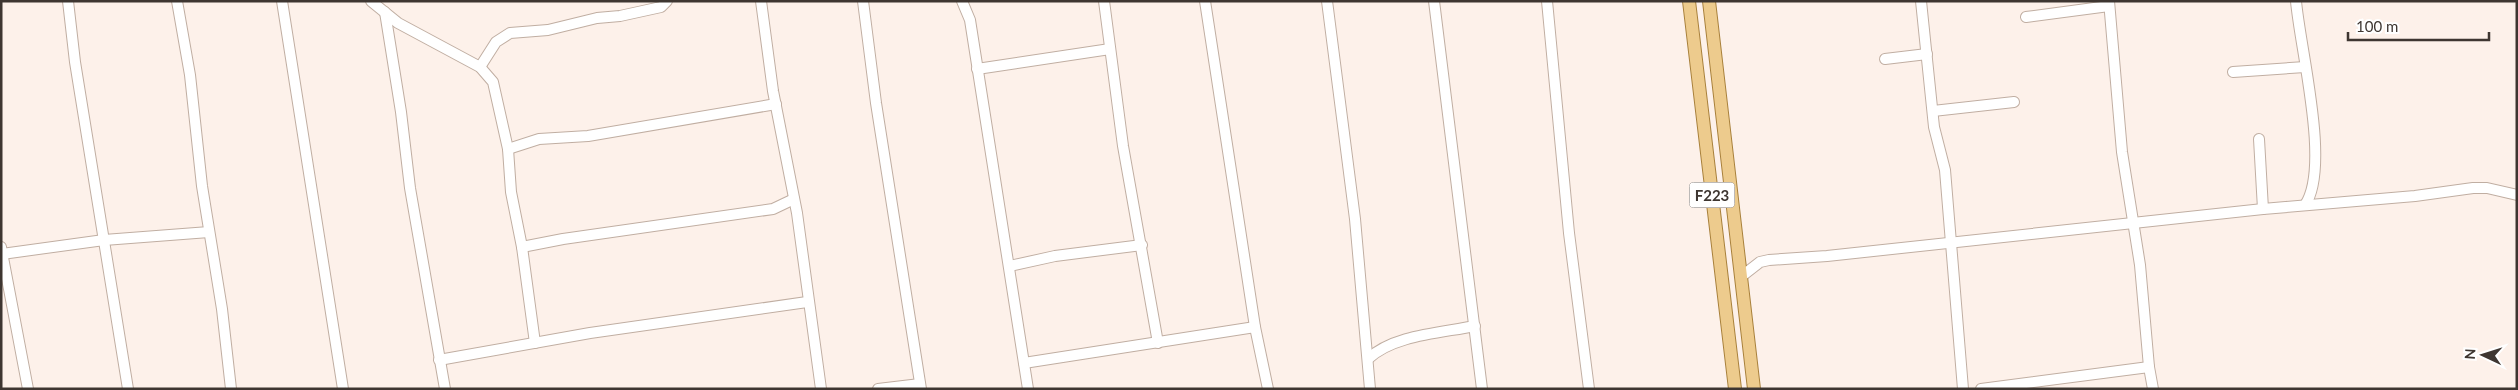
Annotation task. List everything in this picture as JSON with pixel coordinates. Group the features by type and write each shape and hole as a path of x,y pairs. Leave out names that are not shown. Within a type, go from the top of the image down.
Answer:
{"main road":[{"name":"F223","path":"1689,1 1735,389"},
{"name":"F223","path":"1709,1 1754,389"},
{"path":"1706,145 1726,143"}],"street":[{"path":"68,1 75,62 128,389"},
{"path":"177,1 190,75 231,389"},
{"path":"282,1 343,389"},
{"path":"371,1 398,23 480,67 493,82 508,149 511,192 522,247 535,343"},
{"path":"480,67 496,42 510,33 548,30 592,19 620,16 661,7 667,1"},
{"path":"761,1 776,104 794,199 820,389"},
{"path":"863,1 876,103 920,386 878,389"},
{"path":"962,1 970,20 1028,389"},
{"path":"1104,1 1123,146 1158,343"},
{"path":"1205,1 1255,327 1268,389"},
{"path":"1327,1 1355,219 1370,389"},
{"path":"1434,1 1482,389"},
{"path":"1547,1 1569,233 1589,389"},
{"path":"1921,1 1934,128 1945,170 1964,389"},
{"path":"2296,1 2312,120 2313,187 2305,205"},
{"path":"2026,17 2109,4 2122,152 2140,265 2149,367 2153,389"},
{"path":"385,12 401,112 410,188 445,389"},
{"path":"977,69 1110,49"},
{"path":"1885,59 1927,54"},
{"path":"2233,72 2305,67"},
{"path":"1933,111 2014,102"},
{"path":"508,149 539,139 588,136 776,104"},
{"path":"2259,139 2263,208"},
{"path":"1742,276 1760,262 1769,260 1827,256 2263,208 2415,196 2473,188 2487,188 2517,195"},
{"path":"522,247 563,239 773,209 794,199"},
{"path":"28,389 2,251 104,240 209,232"},
{"path":"1010,266 1055,256 1142,245"},
{"path":"439,360 535,343 807,302"},
{"path":"1368,359 1377,350 1392,343 1475,326"},
{"path":"1024,364 1255,327"},
{"path":"1981,389 2149,367"}]}
